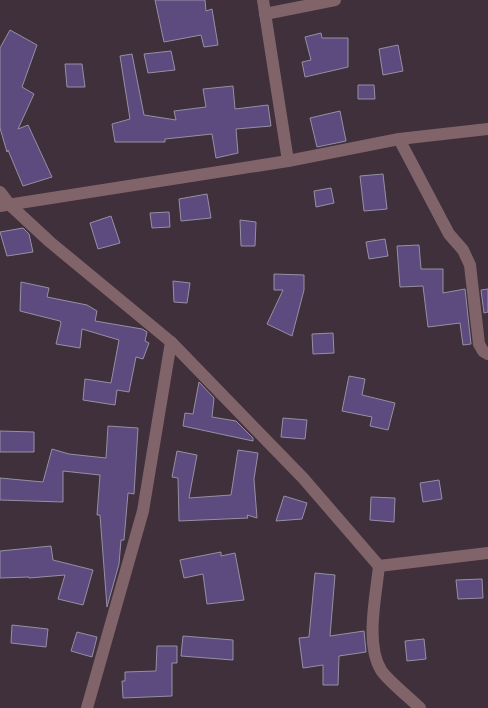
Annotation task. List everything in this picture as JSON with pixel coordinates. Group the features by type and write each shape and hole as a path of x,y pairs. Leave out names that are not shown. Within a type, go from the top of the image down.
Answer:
{"street":[{"path":"263,0 288,161"},
{"path":"265,14 335,0"},
{"path":"5,206 288,161 399,138 488,129"},
{"path":"399,138 449,234 462,250 470,265 480,344 483,351 488,354"},
{"path":"0,192 5,206 171,342 303,478 379,566 372,638 375,655 381,671 420,708"},
{"path":"87,708 143,511 171,342"},
{"path":"379,566 488,553"}],"building":[{"path":"155,0 205,0 206,11 212,9 218,45 204,47 201,35 164,42"},
{"path":"10,30 37,45 22,87 34,94 18,129 28,125 52,177 23,186 8,150 7,152 0,128 0,48"},
{"path":"321,33 322,38 348,38 348,67 305,77 302,62 311,60 305,37"},
{"path":"398,45 403,71 383,75 379,49"},
{"path":"171,51 175,70 148,73 144,54"},
{"path":"132,54 144,115 176,120 174,111 206,107 203,89 233,86 235,109 268,105 271,126 236,129 238,153 216,158 212,134 165,139 165,142 115,142 112,124 130,119 120,56"},
{"path":"65,64 82,64 85,87 67,87"},
{"path":"358,85 374,85 375,99 358,99"},
{"path":"340,111 346,141 317,147 310,118"},
{"path":"383,174 387,209 364,211 360,176"},
{"path":"331,188 334,203 316,207 314,191"},
{"path":"207,194 211,218 181,221 179,199"},
{"path":"169,212 170,227 152,228 150,213"},
{"path":"111,216 120,243 98,249 90,223"},
{"path":"240,220 256,222 255,246 241,246"},
{"path":"23,228 29,234 33,252 7,256 0,232"},
{"path":"385,239 388,256 369,259 366,242"},
{"path":"419,245 421,269 443,269 443,293 465,289 471,344 463,345 460,323 428,327 423,286 400,287 397,246"},
{"path":"274,274 304,275 304,290 292,336 267,324 283,290 274,290"},
{"path":"173,281 190,283 187,303 174,302"},
{"path":"21,282 49,288 47,297 87,305 97,311 95,321 142,329 147,332 145,341 149,343 143,359 136,357 129,392 117,390 115,405 83,400 85,379 111,383 119,340 82,329 80,348 56,344 60,321 20,311"},
{"path":"488,289 488,312 484,313 481,290"},
{"path":"333,333 334,353 313,354 312,334"},
{"path":"349,376 365,379 362,395 395,403 388,430 370,426 372,417 342,411"},
{"path":"199,382 214,398 212,417 236,421 253,438 253,441 183,426 185,413 193,414"},
{"path":"283,418 307,420 305,439 281,437"},
{"path":"108,426 138,428 134,494 128,493 124,540 121,540 119,564 107,607 100,515 97,515 100,475 63,471 63,502 0,500 0,478 43,482 52,449 69,454 106,458"},
{"path":"0,431 34,432 34,452 0,452"},
{"path":"238,450 258,453 254,479 257,518 247,515 248,518 179,521 178,478 172,477 177,451 197,455 189,498 231,495"},
{"path":"439,480 442,499 423,502 420,483"},
{"path":"284,496 307,503 302,519 276,521"},
{"path":"371,497 395,498 394,522 370,520"},
{"path":"51,546 53,560 93,570 83,605 58,599 65,575 0,578 0,551"},
{"path":"221,552 221,556 235,553 244,600 207,604 203,574 184,578 180,560"},
{"path":"315,573 335,575 330,636 364,631 366,652 339,656 338,685 323,685 323,665 303,668 299,638 309,637"},
{"path":"482,579 483,598 458,599 456,580"},
{"path":"12,625 48,629 46,647 11,643"},
{"path":"77,632 97,637 92,657 71,651"},
{"path":"183,636 233,640 233,660 181,656"},
{"path":"424,639 426,659 407,661 405,641"},
{"path":"157,646 177,646 177,663 172,663 172,696 123,698 122,681 125,681 125,672 156,671"}]}
